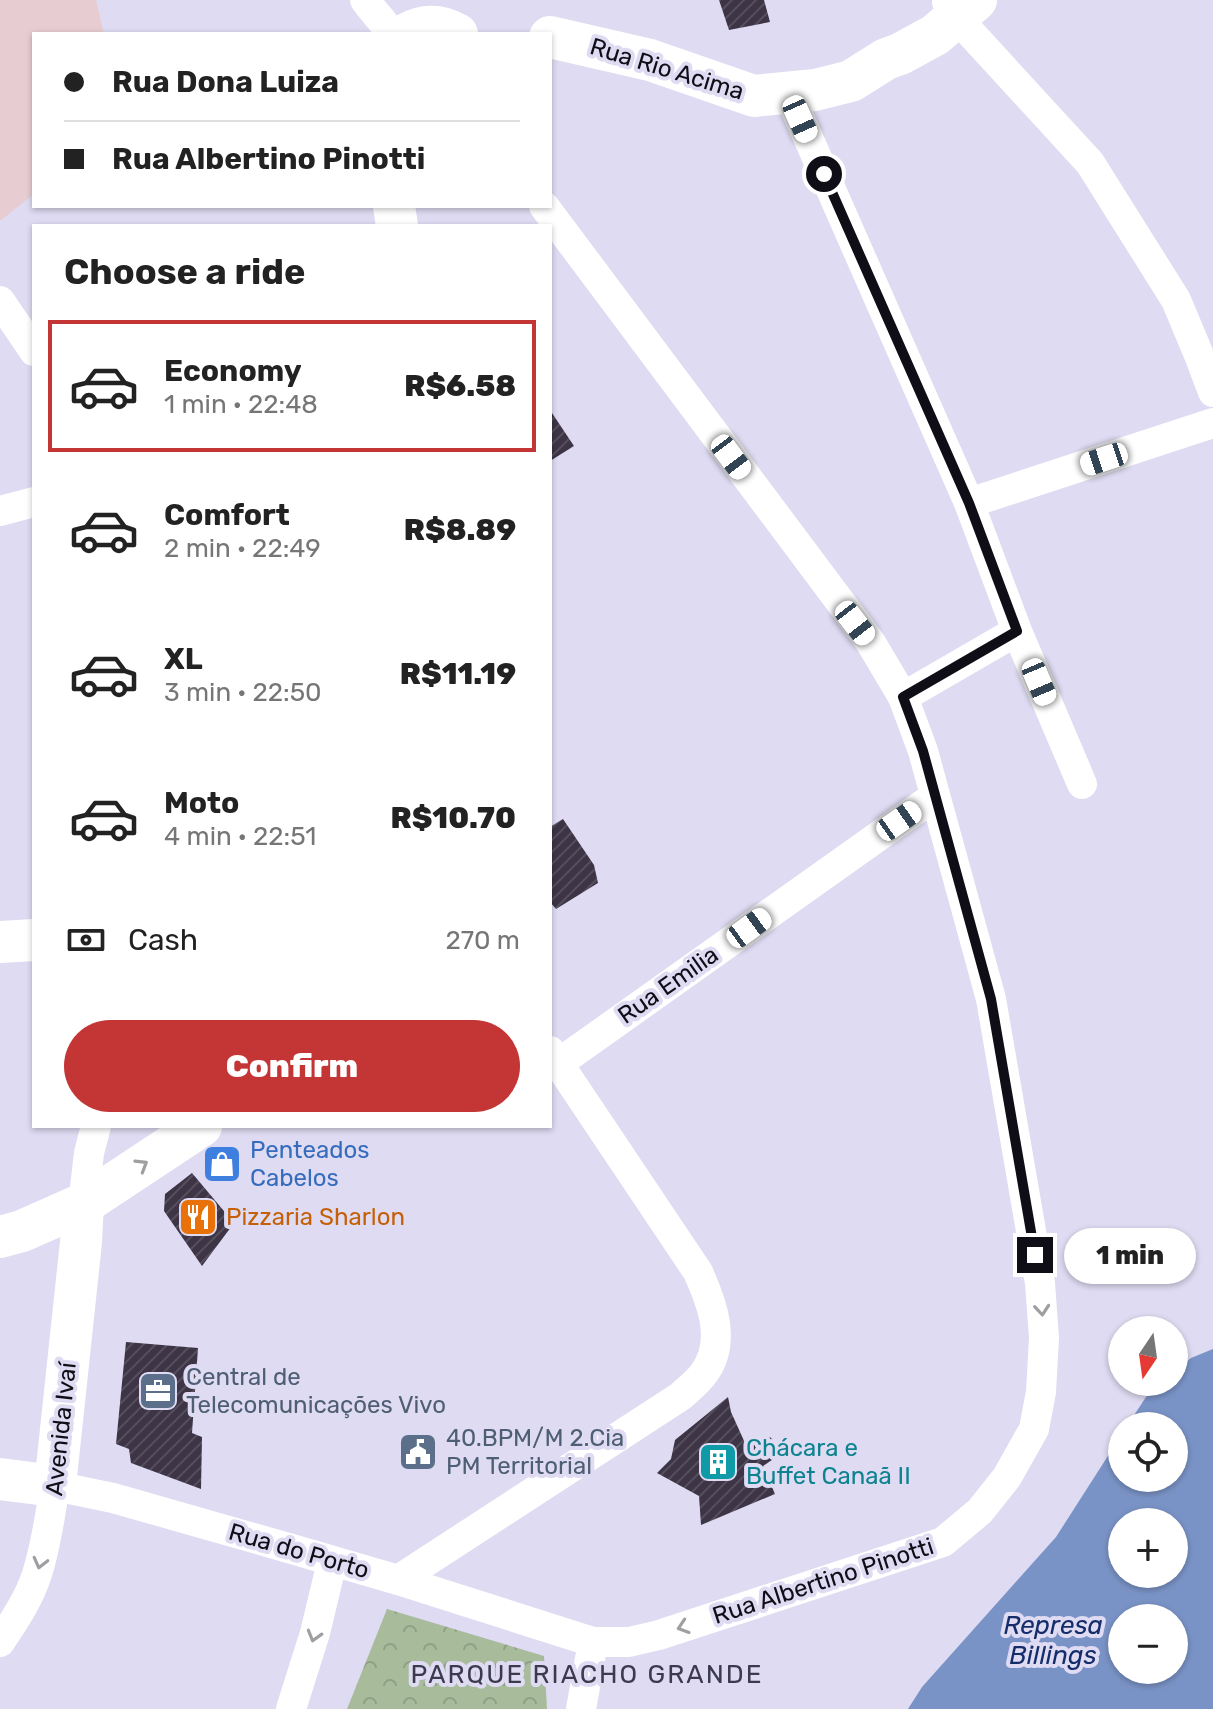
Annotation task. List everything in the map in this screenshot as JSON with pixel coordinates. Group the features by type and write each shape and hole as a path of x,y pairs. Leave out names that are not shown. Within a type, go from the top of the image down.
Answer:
{"main road":[{"name":"Rua Rio Acima","path":"552,37 650,60 754,96 815,90 851,81 886,59 935,35 959,6"},
{"path":"410,32 433,25 454,32"},
{"path":"0,942 32,940"},
{"path":"0,1237 37,1225 83,1204 198,1128"},
{"name":"Avenida Ivaí","path":"55,1486 83,1204"},
{"name":"Rua do Porto","path":"0,1479 55,1486"}],"street":[{"path":"365,0 390,32"},
{"path":"959,6 1090,163 1176,300 1213,392"},
{"path":"788,92 969,503 1017,631 1082,784"},
{"name":"Rua Albertino Pinotti","path":"545,208 871,643 903,697 923,751 991,999 1040,1283 1044,1338 1041,1392 1034,1429 1007,1477 980,1511 943,1542 659,1635 629,1642 593,1642"},
{"path":"0,301 32,348"},
{"path":"969,503 1213,423"},
{"path":"0,511 32,503"},
{"path":"903,697 1017,631"},
{"name":"Rua Emilia","path":"554,1057 935,796"},
{"path":"398,1580 681,1396 704,1373 714,1353 716,1329 710,1299 698,1272 554,1057"},
{"path":"83,1204 95,1128"},
{"name":"Rua do Porto","path":"55,1486 113,1498 398,1580 593,1642"},
{"name":"Avenida Ivaí","path":"0,1642 18,1615 37,1576 55,1486"},
{"path":"291,1709 315,1633 332,1562"},
{"path":"581,1709 593,1642"}],"shaded area":[{"path":"0,0 96,0 104,32 32,32 32,196 0,221"}],"green space":[{"path":"387,1609 544,1656 547,1709 347,1709"}],"water":[{"name":"Represa Billings","path":"1213,1349 1213,1709 908,1709 922,1687 1056,1537 1108,1456 1108,1492 1188,1492 1188,1412 1136,1412 1147,1396 1188,1396 1188,1360"}],"building":[{"path":"719,0 764,0 770,22 729,30"},
{"path":"552,413 574,446 552,460"},
{"path":"563,819 594,865 598,883 556,909 552,904 552,826"},
{"name":"Pizzaria Sharlon","path":"192,1173 234,1223 202,1266 164,1211 165,1194"},
{"name":"Central de Telecomunicações Vivo","path":"126,1342 198,1348 192,1433 202,1437 201,1489 131,1463 129,1449 116,1444"},
{"name":"Chácara e Buffet Canaã II","path":"728,1397 745,1443 770,1437 784,1452 763,1466 775,1494 701,1525 699,1496 657,1473 671,1459 675,1440"}],"place":[{"name":"Penteados Cabelos","path":"222,1164"},
{"name":"Pizzaria Sharlon","path":"198,1217"},
{"name":"Central de Telecomunicações Vivo","path":"158,1391"},
{"name":"40.BPM/M 2.Cia PM Territorial","path":"418,1452"},
{"name":"Chácara e Buffet Canaã II","path":"718,1462"}],"district":[{"name":"PARQUE RIACHO GRANDE","path":"587,1674"}],"route":[{"path":"824,174 969,503 1017,631 903,697 923,751 991,999 1035,1255"}]}
